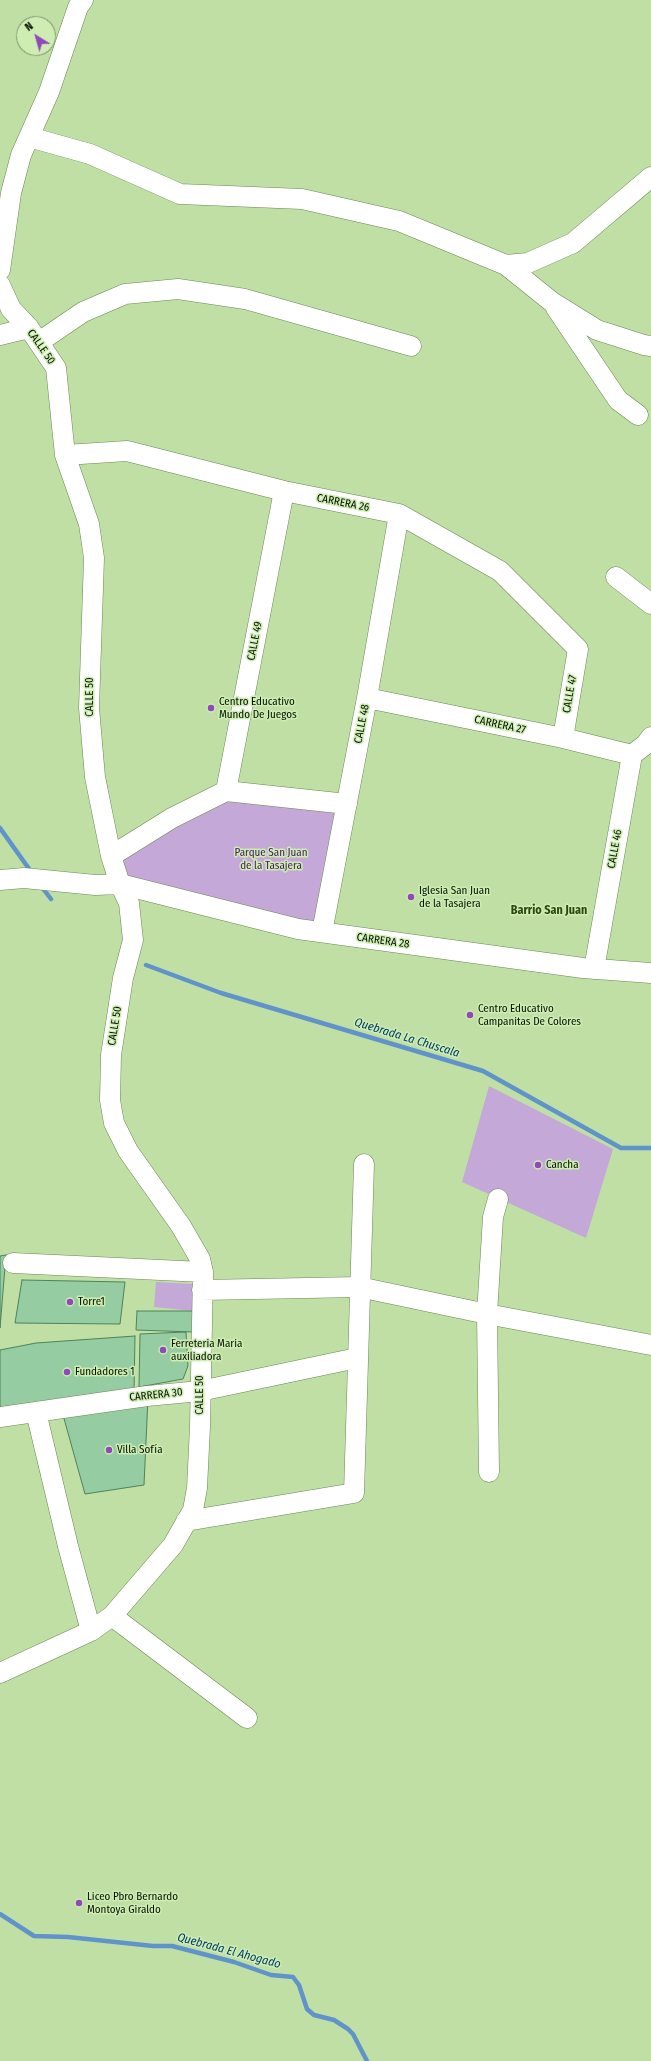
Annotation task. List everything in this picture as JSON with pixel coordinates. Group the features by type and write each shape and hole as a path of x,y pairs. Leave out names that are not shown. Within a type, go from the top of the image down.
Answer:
{"street":[{"path":"0,270 11,193 21,155 49,92 78,7 83,0"},
{"path":"29,138 90,154 180,194 302,199 399,221 506,265 552,302 597,330 651,346"},
{"path":"506,265 528,263 572,243 651,177"},
{"name":"CALLE 50","path":"0,285 10,309 34,335 56,368 65,455 89,524 94,558 88,708 95,777 111,856 120,884 130,903 133,940 123,978 111,1055 110,1100 114,1123 128,1151 181,1226 200,1259 203,1281 200,1427 197,1488 192,1510 172,1546 112,1616 91,1631 0,1673"},
{"path":"0,335 34,335 125,294 178,288 245,299 410,346"},
{"path":"552,302 618,400 638,415"},
{"name":"CARRERA 26","path":"65,455 127,451 284,491 399,514 500,571 578,649"},
{"name":"CALLE 49","path":"226,791 284,491"},
{"name":"CALLE 48","path":"322,932 367,698 399,514"},
{"path":"616,577 651,604"},
{"name":"CALLE 47","path":"563,738 578,649"},
{"name":"CARRERA 27","path":"367,698 563,738 632,755"},
{"path":"632,755 646,744 651,737"},
{"name":"CALLE 46","path":"594,969 632,755"},
{"path":"111,856 172,818 226,791 347,804"},
{"name":"CARRERA 28","path":"0,880 24,878 95,885 120,884 298,929 594,969 651,973"},
{"path":"186,1521 354,1493 359,1286 364,1164"},
{"path":"489,1472 487,1314 493,1217 498,1199"},
{"path":"13,1263 203,1281 359,1286 487,1314 651,1345"},
{"name":"CARRERA 30","path":"0,1417 147,1396 200,1391 358,1358"},
{"path":"36,1412 79,1590 91,1631"},
{"path":"112,1616 247,1718"}],"green space":[{"name":"Parque San Juan de la Tasajera","path":"226,793 345,806 321,932 126,893 120,852"},
{"name":"Cancha","path":"489,1086 613,1149 586,1238 462,1182"},
{"path":"156,1282 194,1284 193,1311 154,1307"}],"building":[{"path":"6,1255 0,1328 0,1256"},
{"name":"Torre1","path":"22,1280 125,1282 120,1324 15,1323"},
{"path":"137,1311 193,1311 193,1332 136,1330"},
{"name":"Ferreteria Maria auxiliadora","path":"186,1332 188,1366 183,1379 139,1387 140,1334"},
{"name":"Fundadores 1","path":"135,1336 134,1393 0,1407 0,1350 36,1343"},
{"name":"Villa Sofía","path":"148,1398 144,1485 85,1494 63,1415"}],"waterway":[{"path":"0,828 32,873"},
{"path":"41,886 51,899"},
{"name":"Quebrada La Chuscala","path":"146,965 221,993 483,1071 621,1148 651,1148"},
{"name":"Quebrada El Ahogado","path":"0,1914 34,1936 68,1937 153,1946 172,1946 234,1962 271,1975 293,1977 299,1985 307,2009 314,2015 334,2020 348,2029 353,2034 367,2061"}],"place":[{"name":"Centro Educativo Mundo De Juegos","path":"211,708"},
{"name":"Iglesia San Juan de la Tasajera","path":"411,897"},
{"name":"Centro Educativo Campanitas De Colores","path":"470,1015"},
{"name":"Cancha","path":"538,1165"},
{"name":"Torre1","path":"70,1302"},
{"name":"Ferreteria Maria auxiliadora","path":"163,1350"},
{"name":"Fundadores 1","path":"67,1372"},
{"name":"Villa Sofía","path":"109,1450"},
{"name":"Liceo Pbro Bernardo Montoya Giraldo","path":"79,1903"}],"district":[{"name":"Barrio San Juan","path":"549,911"}]}
